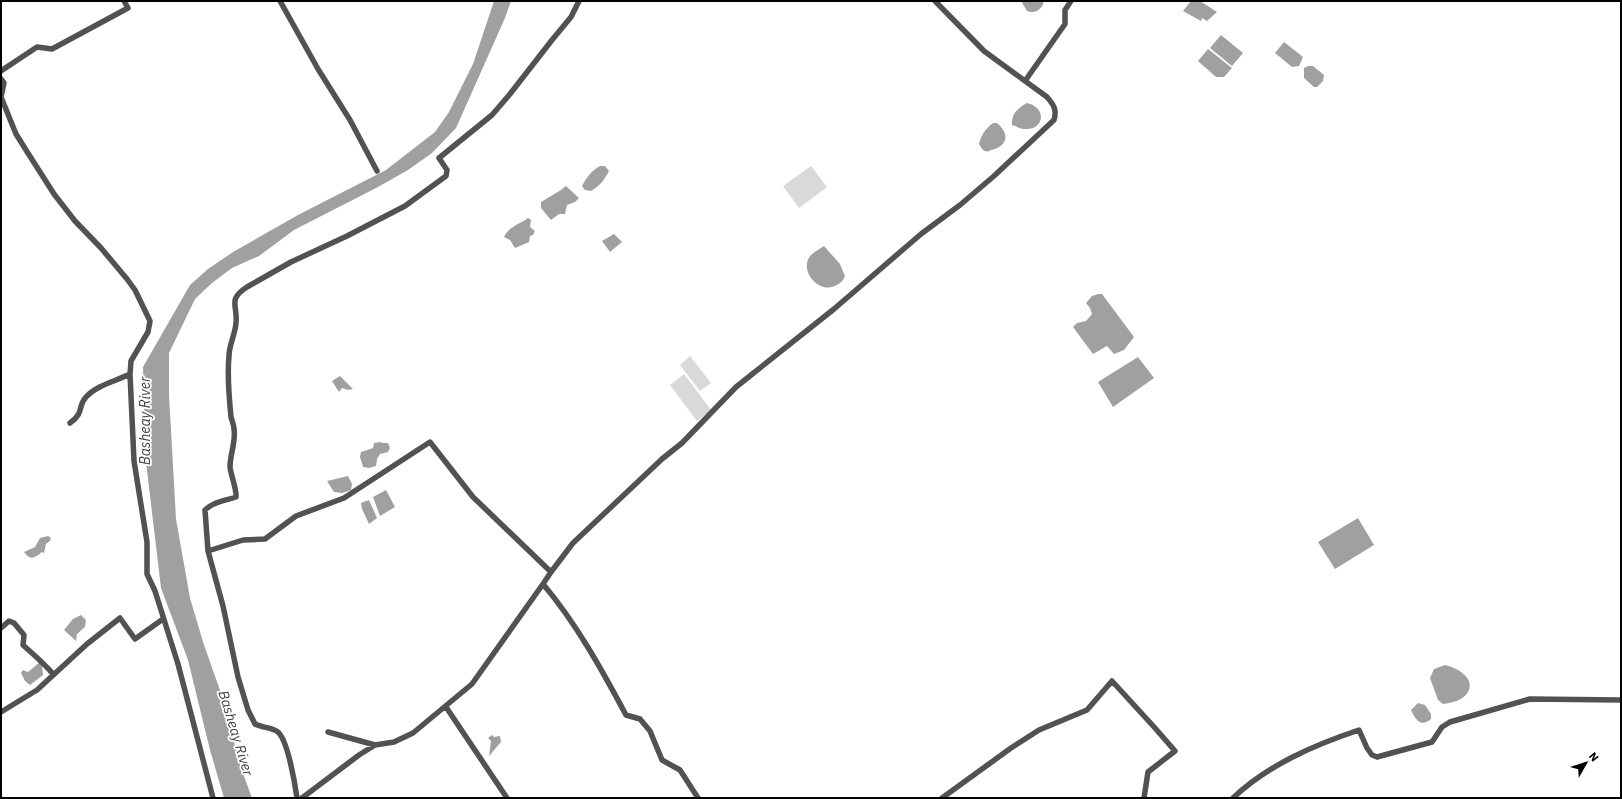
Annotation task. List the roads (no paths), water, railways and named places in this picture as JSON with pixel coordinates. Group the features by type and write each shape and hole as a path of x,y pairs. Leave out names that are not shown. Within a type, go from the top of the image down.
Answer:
{"street":[{"path":"1,71 38,47 52,49 128,8 124,1"},
{"path":"280,1 318,69 350,120 376,171"},
{"path":"297,798 295,781 284,740 277,731 255,724 248,710 238,677 219,588 208,551 205,510 210,505 217,502 236,497 230,470 230,456 234,447 234,429 231,419 229,355 236,322 234,301 236,296 247,287 291,262 348,236 405,206 446,176 447,170 439,158 492,114 510,94 571,17 579,1"},
{"path":"328,732 375,745 394,742 413,733 446,707 472,684 572,543 639,480 682,443 736,387 834,309 921,234 960,205 994,176 1054,120 1056,113 1054,105 1047,97 984,50 935,1"},
{"path":"1025,81 1065,24 1065,10 1071,1"},
{"path":"1,79 4,83 1,97 16,134 54,194 75,221 127,279 150,321 148,332 131,361 130,374 134,461 147,542 147,574 155,591 178,664 213,798"},
{"path":"70,423 79,416 83,401 90,394 97,389 130,374"},
{"path":"208,551 243,540 265,539 296,516 344,498 430,442 473,497 551,572"},
{"path":"543,584 559,603 626,715 640,719 650,731 662,760 680,770 698,798"},
{"path":"1,712 36,690 87,644 120,618 135,639 163,619"},
{"path":"1,628 9,621 14,623 24,635 23,645 35,657 39,658 53,674"},
{"path":"942,798 1010,748 1039,730 1087,710 1112,681 1156,728 1175,751 1148,772 1144,798"},
{"path":"1233,798 1260,776 1293,756 1359,730 1367,748 1372,755 1378,757 1432,742 1442,727 1450,722 1530,699 1621,700"},
{"path":"446,707 507,798"},
{"path":"302,798 375,745"}],"water":[{"name":"Basheay River","path":"494,1 511,1 505,18 456,128 432,153 408,170 294,230 259,256 232,268 212,283 195,299 169,353 169,395 176,519 190,598 203,642 222,696 241,768 252,798 224,798 210,750 188,660 161,588 146,462 143,367 190,285 208,269 233,252 298,215 386,170 435,132 449,112 473,64"},
{"path":"1021,1 1044,1 1040,9 1035,12 1030,12 1027,11"},
{"path":"1191,1 1200,1 1217,12 1207,21 1202,18 1201,21 1183,11"},
{"path":"1221,35 1243,53 1232,66 1210,48"},
{"path":"1284,42 1303,57 1299,66 1292,67 1275,53"},
{"path":"1208,49 1232,68 1224,77 1216,77 1198,61"},
{"path":"1313,66 1324,75 1323,81 1317,87 1314,87 1304,78 1304,68"},
{"path":"1027,103 1038,109 1041,114 1039,123 1031,129 1022,129 1012,125 1016,112"},
{"path":"993,123 997,123 1004,131 1004,143 997,148 984,151 979,144 984,132"},
{"path":"600,166 605,166 609,171 599,185 594,189 591,191 585,190 582,186 585,180"},
{"path":"566,186 579,198 575,202 567,205 565,214 559,214 551,220 541,208 541,202"},
{"path":"528,218 531,220 530,227 535,231 533,235 530,236 529,242 515,248 510,240 504,237 511,228"},
{"path":"614,234 622,242 610,252 602,241"},
{"path":"824,246 840,264 845,276 840,283 832,287 820,286 808,272 808,260 811,255"},
{"path":"1102,294 1134,337 1124,350 1114,354 1107,346 1093,354 1073,327 1077,323 1086,321 1092,314 1086,303 1092,296"},
{"path":"1138,357 1154,378 1113,407 1098,382"},
{"path":"340,376 353,389 348,390 342,388 339,392 332,381"},
{"path":"374,443 388,443 390,448 388,452 380,454 377,459 376,466 369,468 363,467 360,457 361,452 373,448"},
{"path":"348,476 352,484 351,490 342,493 334,492 327,481"},
{"path":"386,490 395,507 380,516 373,497"},
{"path":"369,500 377,518 369,524 362,509 361,503"},
{"path":"1358,518 1374,545 1335,569 1318,542"},
{"path":"48,536 51,538 46,544 44,553 42,552 33,558 26,555 24,552 35,547 40,538"},
{"path":"81,615 86,620 85,627 77,634 76,641 64,630 73,619"},
{"path":"40,662 43,675 30,685 25,681 21,673 23,670 28,672"},
{"path":"1445,665 1459,670 1467,677 1470,687 1466,695 1461,699 1443,704 1438,700 1430,678 1434,669"},
{"path":"1418,703 1425,705 1431,714 1431,719 1427,722 1424,723 1416,719 1411,710"},
{"path":"492,735 494,737 500,736 501,742 489,756 491,741 488,738"}]}
